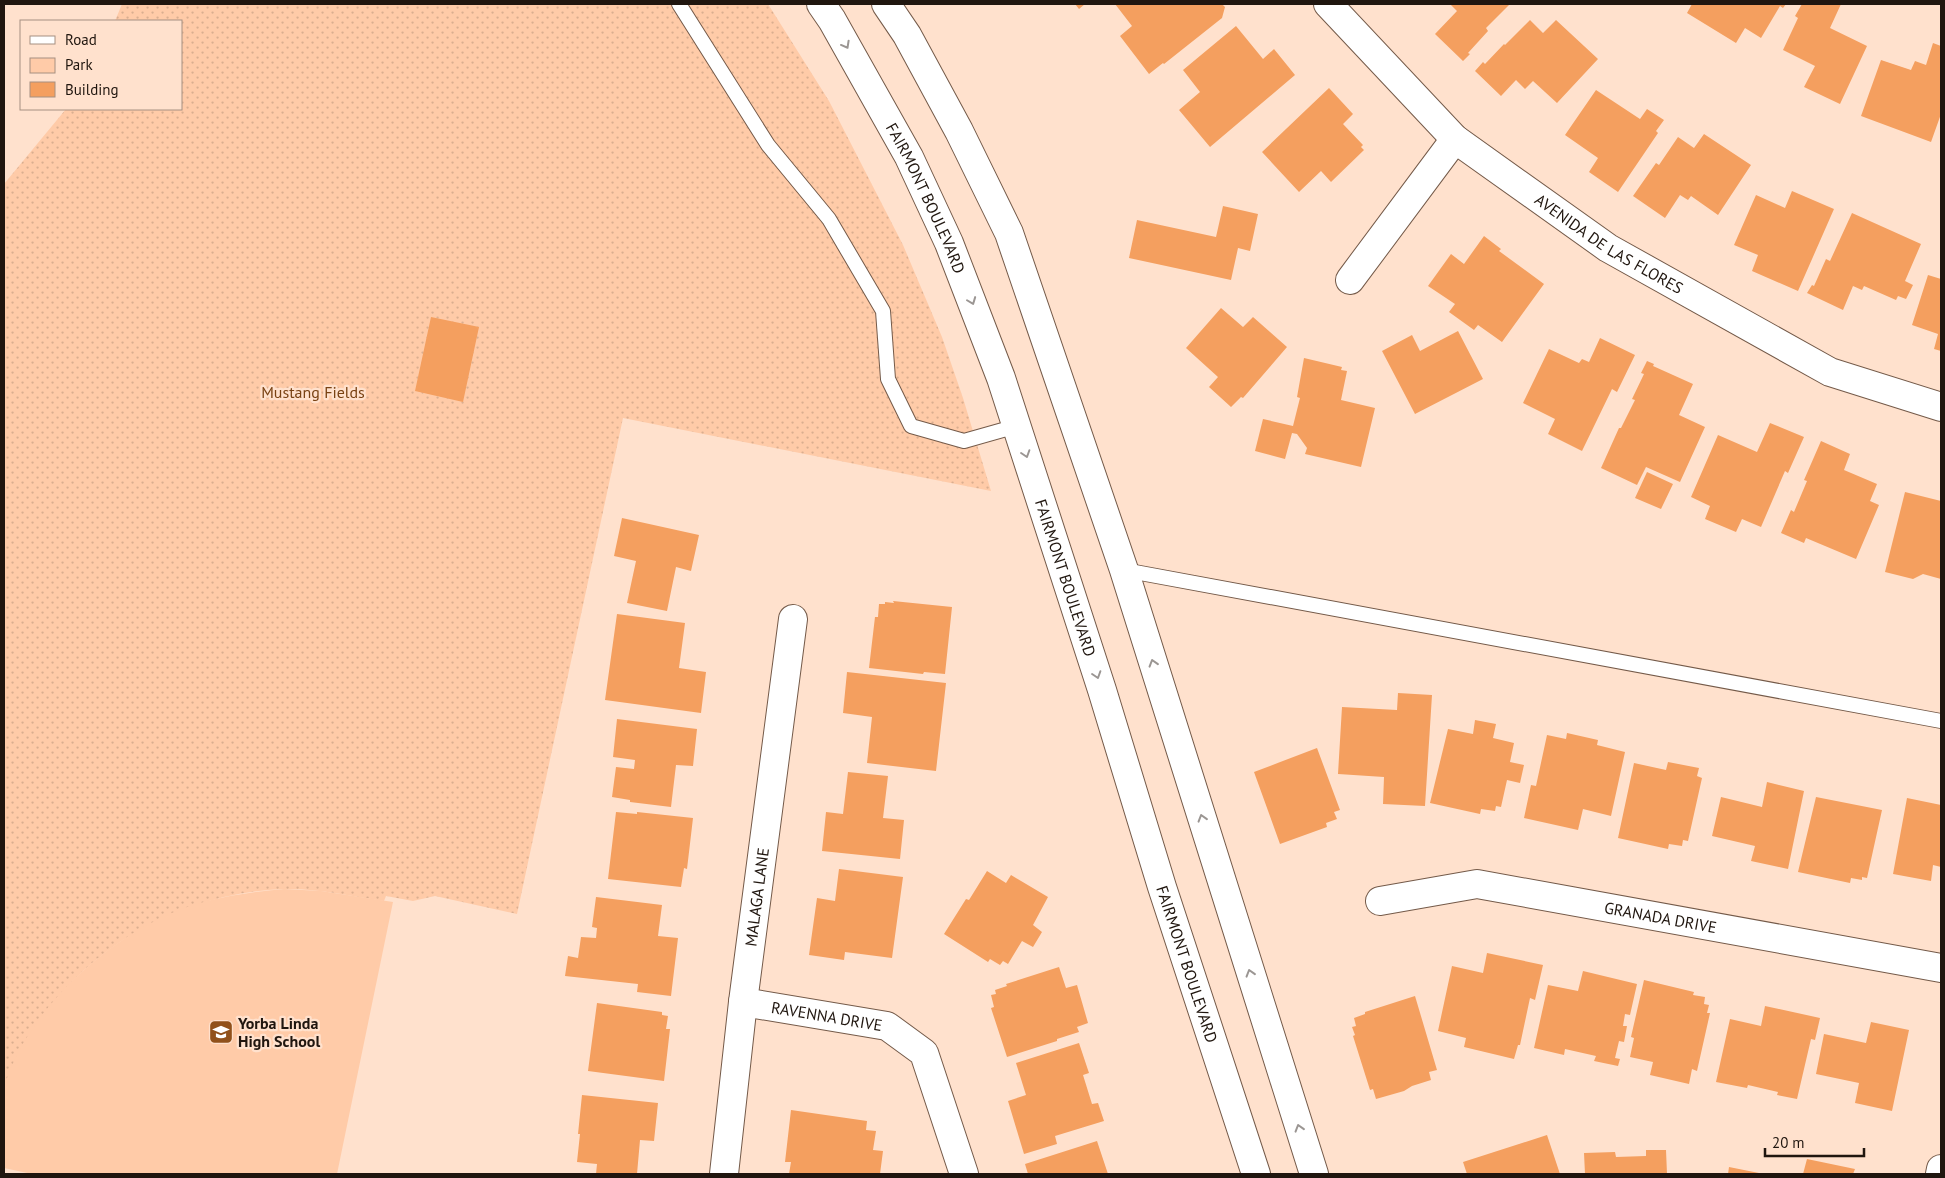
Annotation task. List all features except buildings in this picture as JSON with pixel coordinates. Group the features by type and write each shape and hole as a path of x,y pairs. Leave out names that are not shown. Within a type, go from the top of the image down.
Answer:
{"main road":[{"name":"FAIRMONT BOULEVARD","path":"821,4 832,20 909,157 949,242 1001,378 1102,690 1165,896 1256,1174"},
{"path":"886,4 907,35 950,114 1009,233 1124,570 1314,1174"},
{"name":"AVENIDA DE LAS FLORES","path":"1328,4 1455,139 1608,248 1830,372 1941,407"},
{"path":"1350,280 1455,139"},
{"name":"MALAGA LANE","path":"724,1174 743,1002 793,620"},
{"name":"GRANADA DRIVE","path":"1380,901 1476,884 1941,968"},
{"name":"RAVENNA DRIVE","path":"743,1002 888,1026 924,1054 964,1174"},
{"path":"1940,1174 1941,1169"}],"lane":[{"path":"679,4 768,145 829,219 883,311 888,379 912,426 964,441 1017,426"},
{"path":"1124,570 1941,721"}],"green space":[{"name":"Mustang Fields","path":"122,4 768,4 829,101 903,245 942,337 963,398 991,491 623,418 517,914 435,896 413,901 386,896 384,901 295,889 236,895 192,906 151,924 112,948 78,976 48,1010 23,1048 4,1090 4,184 65,110 182,110 182,20 115,20"},
{"name":"Yorba Linda High School","path":"284,889 321,891 393,902 337,1174 32,1174 4,1168 3,1091 15,1059 32,1030 52,1002 77,977 132,934 161,918 190,906 213,900 248,893"}],"place":[{"name":"Yorba Linda High School","path":"221,1032"}]}
